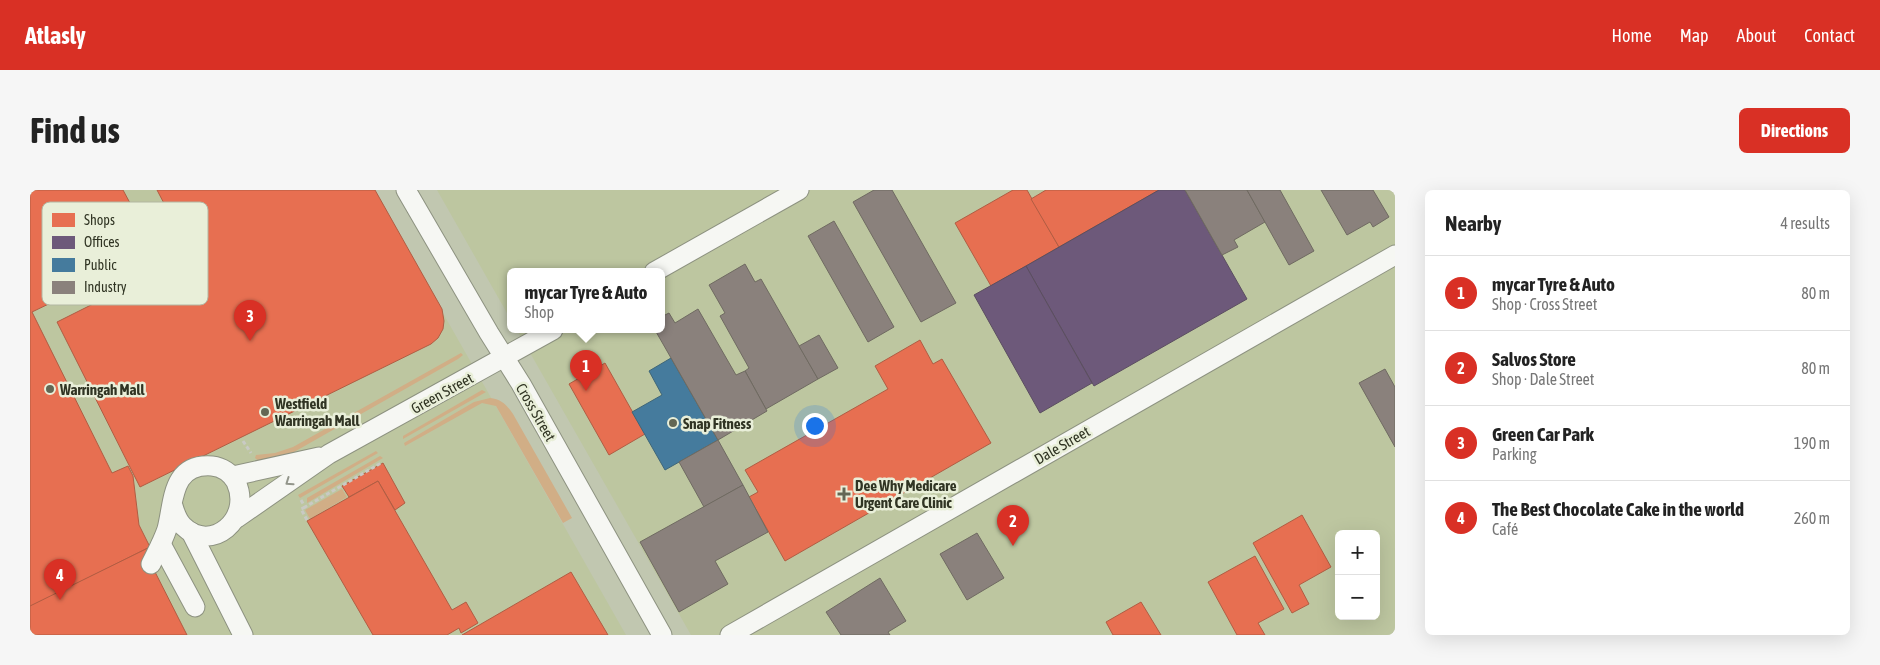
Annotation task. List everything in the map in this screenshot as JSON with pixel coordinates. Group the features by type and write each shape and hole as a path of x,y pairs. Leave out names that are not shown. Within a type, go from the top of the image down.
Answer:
{"street":[{"name":"Cross Street","path":"406,190 521,384 662,635"},
{"path":"661,268 799,190"},
{"name":"Dale Street","path":"730,635 1395,255"},
{"name":"Green Street","path":"236,518 330,454 548,333"},
{"name":"Green Street","path":"233,476 330,454"},
{"path":"151,564 161,544 173,506 173,493 183,470 205,466 223,469 233,476 240,498 240,507 236,518 229,527 211,535 200,535 191,532 182,525 173,506"},
{"path":"191,532 243,635"},
{"path":"161,544 195,607"}],"path":[{"path":"243,441 252,455"},
{"path":"307,520 301,509 381,463"},
{"path":"301,500 305,507"}],"shaded area":[{"name":"Westfield Warringah Mall","path":"30,190 373,190 626,635 30,635"},
{"path":"437,190 1395,190 1395,635 691,635 519,333 665,333 665,268 507,268 507,313"},
{"path":"461,353 463,355 458,359 294,452 260,462 255,458 256,455 275,453 293,447"},
{"path":"482,390 486,392 403,439 403,436"},
{"path":"490,398 503,403 513,414 572,518 563,523 496,406 482,403 405,446 404,443 474,402"},
{"path":"376,451 378,453 300,498 298,495"},
{"path":"380,456 383,458 307,503 307,498"},
{"path":"342,489 347,497 310,519 305,510"}],"building: Shops":[{"name":"Warringah Mall","path":"30,190 123,190 129,202 42,202 42,305 47,305 32,312 112,473 128,466 133,476 139,525 150,547 30,607"},
{"path":"157,190 375,190 442,309 443,329 438,338 431,344 140,487 57,322 91,305 208,305 208,202 163,202"},
{"path":"1013,190 1027,190 1059,247 991,286 955,223"},
{"path":"1046,190 1159,190 1059,247 1031,199"},
{"path":"920,340 933,364 942,359 991,443 785,561 749,497 758,492 745,470 888,389 875,366"},
{"path":"605,363 645,434 609,455 569,384"},
{"path":"383,463 405,503 395,510 378,481 349,497 342,486"},
{"path":"378,481 452,610 466,602 478,623 461,633 459,628 447,635 373,635 307,521"},
{"path":"1302,515 1331,567 1299,585 1309,604 1292,613 1253,543"},
{"path":"150,547 151,564 187,635 30,635 30,606"},
{"path":"1255,556 1284,609 1258,623 1265,635 1237,635 1208,582"},
{"path":"571,572 608,635 462,635"},
{"path":"1141,602 1161,635 1113,635 1106,622"}],"building: Offices":[{"path":"1159,190 1185,190 1247,299 1094,386 1026,266"},
{"path":"1026,266 1092,383 1040,413 974,295"}],"building: Public":[{"name":"Snap Fitness","path":"671,358 718,440 665,470 632,412 662,395 649,371"}],"building: Industry":[{"path":"874,190 892,190 956,303 921,322 853,202"},
{"path":"1185,190 1247,190 1265,222 1234,240 1238,247 1222,255"},
{"path":"1247,190 1280,190 1314,251 1289,265"},
{"path":"1321,190 1373,190 1389,217 1373,227 1370,222 1347,235"},
{"path":"834,221 894,327 868,342 808,236"},
{"path":"745,264 755,282 761,279 818,379 766,409 745,371 749,368 720,316 725,313 709,285"},
{"path":"698,309 736,375 745,371 767,411 718,440 657,333 665,333 665,315 669,313 675,323"},
{"path":"819,335 838,368 818,379 799,346"},
{"path":"1385,369 1395,387 1395,447 1359,383"},
{"path":"718,440 743,485 704,507 679,462"},
{"path":"743,485 768,532 715,561 728,584 679,612 640,542"},
{"path":"977,533 1004,578 967,600 940,554"},
{"path":"880,578 906,621 888,632 890,635 841,635 826,612"}],"place":[{"name":"Green Car Park","path":"250,341"},
{"name":"Warringah Mall","path":"50,389"},
{"name":"mycar Tyre & Auto","path":"586,391"},
{"name":"Westfield Warringah Mall","path":"265,412"},
{"name":"Snap Fitness","path":"673,423"},
{"name":"Dee Why Medicare Urgent Care Clinic","path":"844,494"},
{"name":"Salvos Store","path":"1013,546"},
{"name":"The Best Chocolate Cake in the world","path":"60,600"}]}
